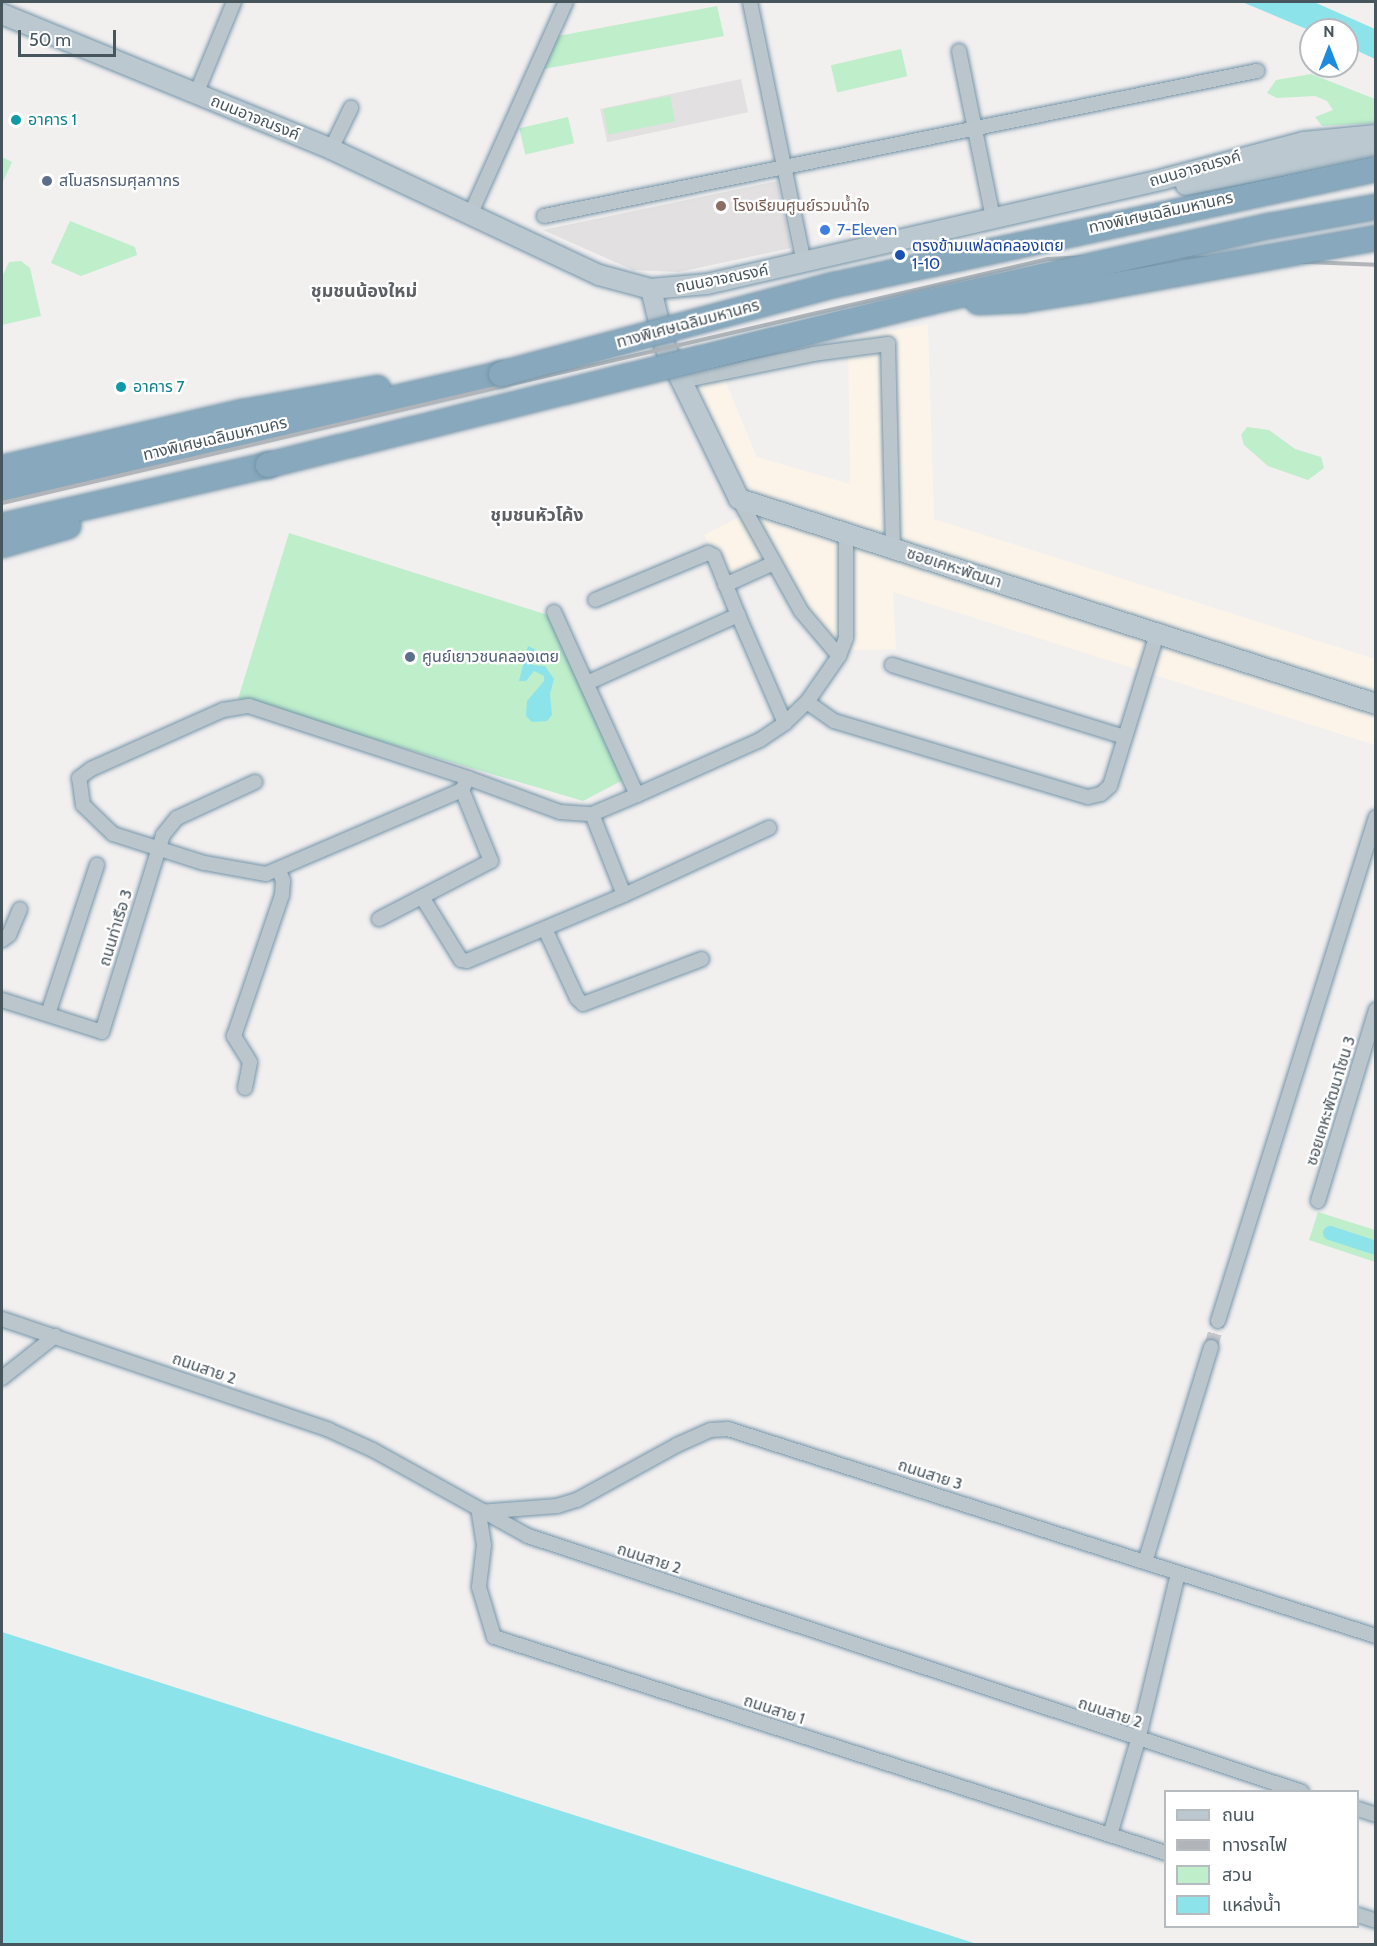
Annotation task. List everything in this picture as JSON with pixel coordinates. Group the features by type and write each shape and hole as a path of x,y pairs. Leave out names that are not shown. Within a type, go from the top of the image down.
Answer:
{"highway":[{"name":"ทางพิเศษเฉลิมมหานคร","path":"2,488 501,374 834,285 1376,169"},
{"path":"2,526 212,478 929,302 1270,226 1376,207"},
{"path":"929,302 1023,300 1376,238"},
{"path":"2,468 339,393 501,374"},
{"path":"2,545 131,508 212,478"}],"main road":[{"name":"ถนนอาจณรงค์","path":"2,14 331,149 599,275 652,295 1245,171 1376,154"},
{"name":"ถนนอาจณรงค์","path":"2,25 275,137 614,289 652,295 695,297 1164,180 1304,142 1376,135"},
{"path":"652,295 661,336 739,499"},
{"name":"ซอยเคหะพัฒนา","path":"739,499 1376,704"}],"street":[{"path":"196,94 234,2"},
{"path":"471,213 566,2"},
{"path":"750,2 804,262"},
{"path":"959,51 995,223"},
{"path":"544,216 1257,71"},
{"path":"331,149 351,108"},
{"path":"682,381 813,354 888,344 892,549"},
{"path":"739,499 801,611 839,656"},
{"path":"465,784 266,874 157,850 113,834 90,815 83,805 79,778 91,769 223,710 249,706 465,784 560,812 592,814 760,740 785,723 807,702 839,656 846,638 846,534"},
{"path":"595,600 706,552 714,556 785,723"},
{"path":"726,585 774,563"},
{"path":"554,612 638,795"},
{"path":"586,683 738,615"},
{"path":"807,702 834,721 1088,797 1101,794 1110,786 1156,634"},
{"path":"892,665 1124,737"},
{"name":"ถนนท่าเรือ 3","path":"2,1000 102,1032 157,850 169,826 177,818 255,782"},
{"path":"379,919 491,861 465,784"},
{"path":"592,814 624,895"},
{"path":"1218,1321 1376,817"},
{"path":"422,897 464,961 624,895 769,828"},
{"path":"48,1014 98,865"},
{"path":"245,1088 250,1062 234,1036 282,895 284,881 279,870"},
{"path":"2,940 9,936 20,909"},
{"path":"545,929 577,998 583,1004 702,959"},
{"name":"ซอยเคหะพัฒนาโซน 3","path":"1318,1201 1376,1010"},
{"name":"ถนนสาย 2","path":"2,1319 329,1430 373,1450 479,1512 549,1543 1138,1740 1299,1790"},
{"path":"2,1378 55,1336"},
{"path":"1145,1562 1211,1347"},
{"name":"ถนนสาย 3","path":"479,1512 567,1503 614,1482 677,1445 711,1430 728,1429 1376,1636"},
{"name":"ถนนสาย 1","path":"479,1512 484,1545 479,1587 494,1637 1164,1852"},
{"path":"1110,1835 1138,1740 1179,1573"},
{"path":"1359,1809 1376,1815"},
{"path":"1359,1915 1376,1921"}],"shaded area":[{"path":"741,79 748,112 607,142 600,109"},
{"name":"โรงเรียนศูนย์รวมน้ำใจ","path":"777,181 791,248 679,272 633,270 543,230"},
{"path":"928,324 934,519 1375,659 1375,745 893,592 896,649 827,651 767,561 728,579 704,535 743,515 676,375 719,366 757,457 850,484 848,340"}],"green space":[{"path":"717,6 724,36 544,69 558,36"},
{"path":"901,49 907,76 837,92 831,65"},
{"path":"1299,76 1299,78 1321,78 1375,99 1375,123 1322,126 1315,117 1333,110 1327,101 1315,96 1277,98 1267,93 1276,80"},
{"path":"670,96 675,122 608,134 603,109"},
{"path":"568,117 574,143 525,155 519,128"},
{"path":"2,157 12,162 2,184"},
{"path":"70,221 135,247 137,255 81,276 51,263"},
{"path":"21,261 30,268 41,316 2,325 2,277 9,262"},
{"path":"1247,427 1269,430 1295,449 1321,457 1324,468 1308,480 1268,466 1244,445 1241,435"},
{"name":"ศูนย์เยาวชนคลองเตย","path":"289,533 551,616 625,779 583,801 238,699"},
{"path":"1318,1212 1375,1230 1375,1262 1309,1240"}],"water":[{"path":"1242,2 1314,2 1350,18 1299,18 1299,26"},
{"path":"1359,22 1375,29 1375,59 1359,52"},
{"path":"528,646 536,650 532,665 545,666 554,679 550,694 552,715 547,721 532,722 526,716 527,701 544,681 544,676 534,671 526,681 519,681"},
{"path":"2,1632 977,1944 2,1944"}],"waterway":[{"path":"1330,1233 1376,1248"}],"tunnel":[{"path":"1211,1347 1218,1321"}],"railway":[{"path":"2,503 1048,259 1130,255 1376,265"}],"place":[{"name":"อาคาร 1","path":"16,120"},
{"name":"สโมสรกรมศุลกากร","path":"47,181"},
{"name":"โรงเรียนศูนย์รวมน้ำใจ","path":"721,206"},
{"name":"7-Eleven","path":"825,230"},
{"name":"ตรงข้ามแฟลตคลองเตย 1-10","path":"900,255"},
{"name":"อาคาร 7","path":"121,387"},
{"name":"ศูนย์เยาวชนคลองเตย","path":"410,657"}],"district":[{"name":"ชุมชนน้องใหม่","path":"364,291"},
{"name":"ชุมชนหัวโค้ง","path":"537,515"}]}
